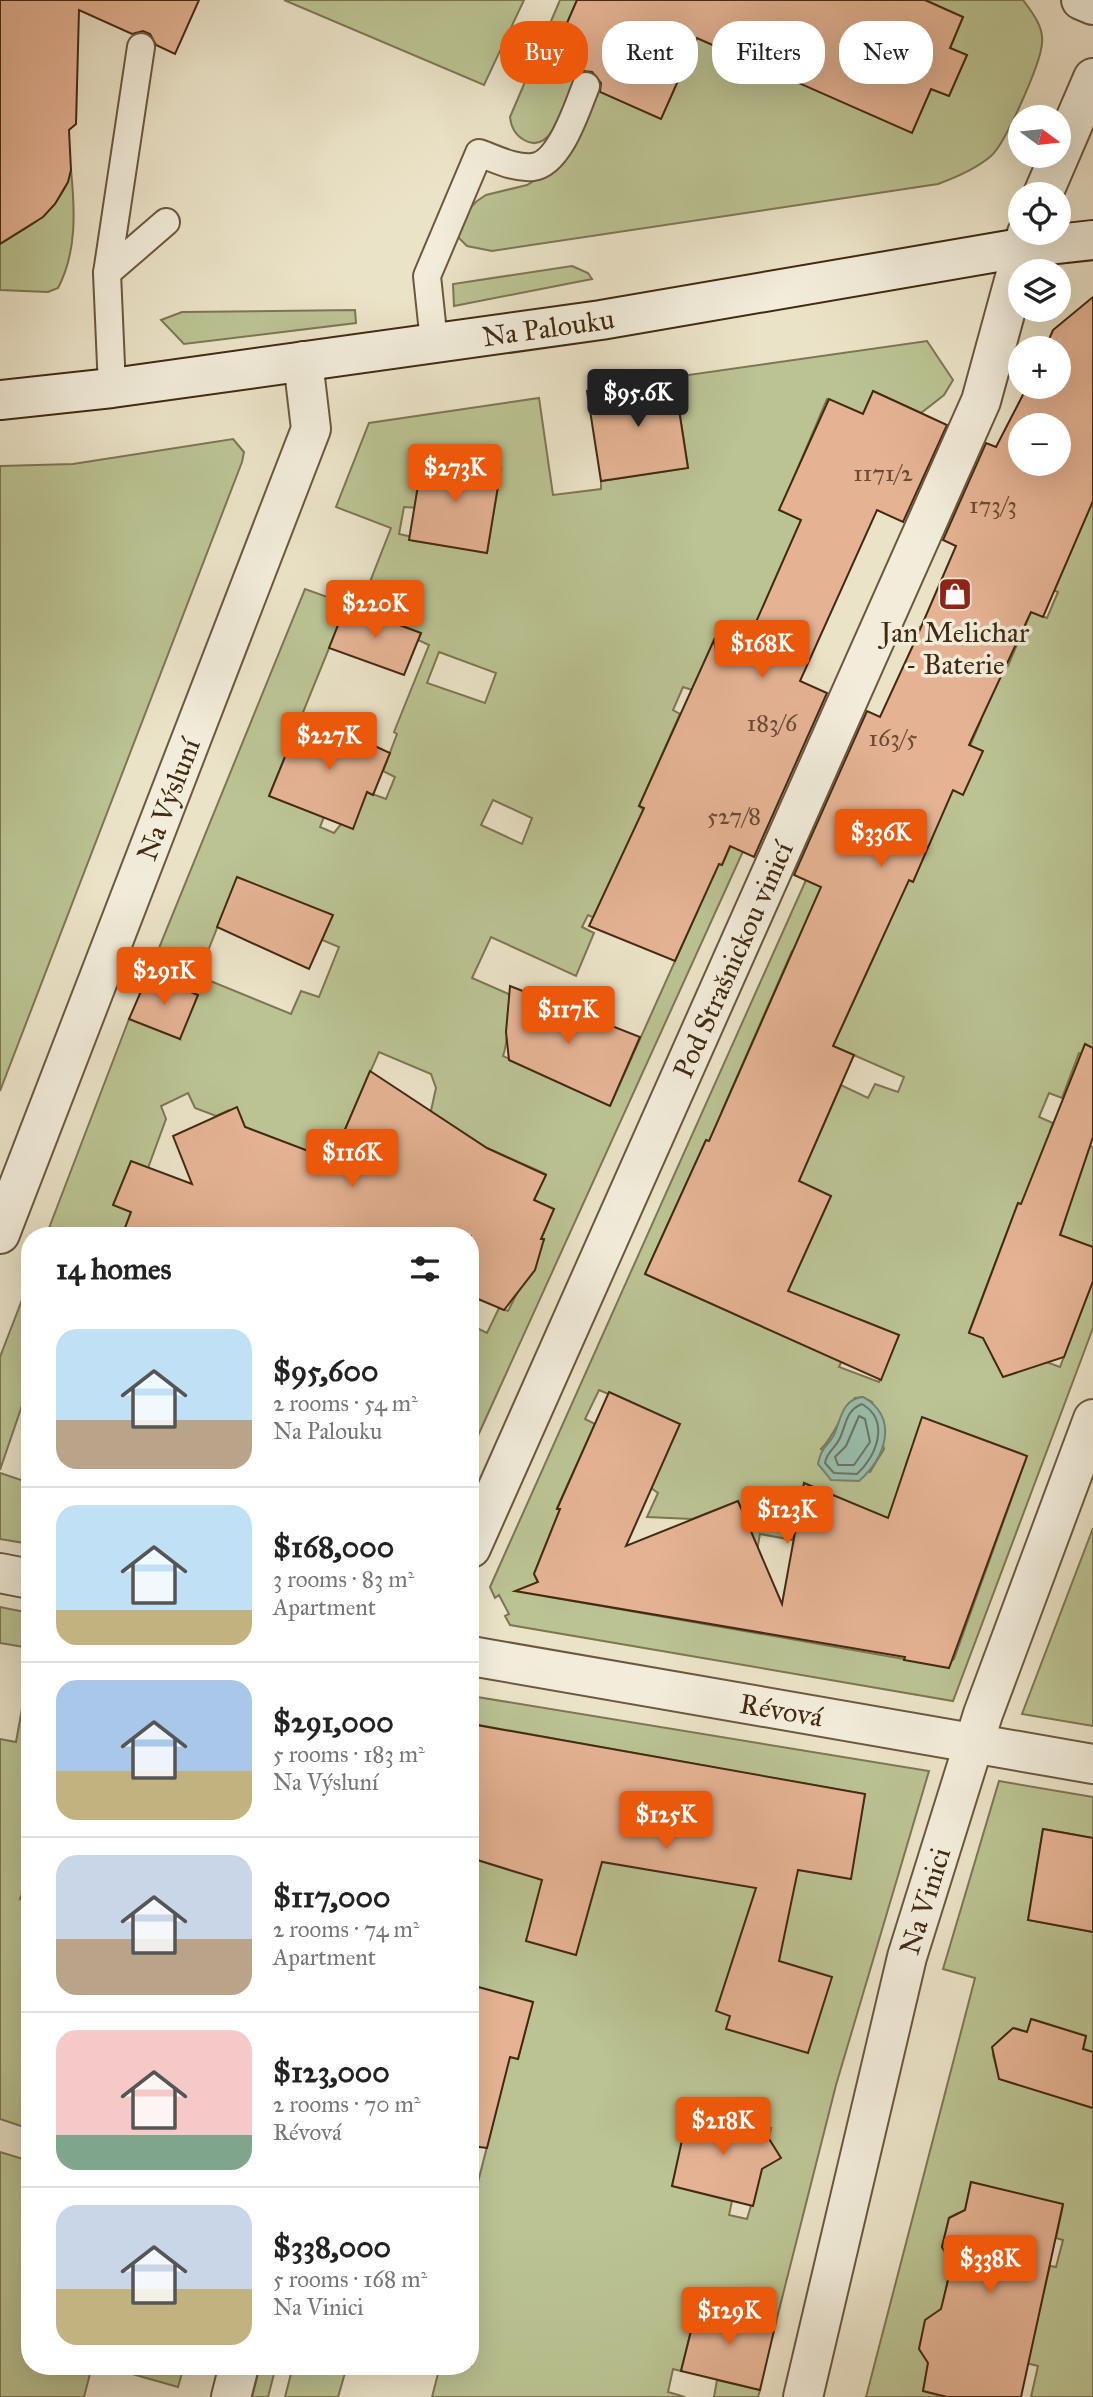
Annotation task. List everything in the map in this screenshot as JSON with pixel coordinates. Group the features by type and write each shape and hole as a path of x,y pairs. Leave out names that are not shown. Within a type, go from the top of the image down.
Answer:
{"street":[{"path":"1081,0 1093,5"},
{"path":"1049,182 1093,78"},
{"name":"Na Palouku","path":"1071,240 1093,240"},
{"name":"Na Palouku","path":"0,400 111,388 601,320 1008,243"},
{"name":"Pod Strašnickou vinicí","path":"479,1530 981,401 1023,245"},
{"name":"Na Výsluní","path":"0,1234 311,429 303,361"},
{"name":"Na Vinici","path":"803,2397 907,1957 974,1743 1093,1419"},
{"path":"0,1573 21,1576"},
{"name":"Révová","path":"479,1657 1093,1763"},
{"path":"231,2397 237,2375"}],"lane":[{"path":"111,388 107,273 141,47"},
{"path":"434,342 428,276 480,153 522,167 535,167 544,162 554,154 586,86"},
{"path":"107,273 166,222"}],"shaded area":[{"path":"284,0 524,0 514,21 500,21 500,51 484,85"},
{"path":"560,0 577,0 568,21 551,21"},
{"path":"925,0 1023,0 1037,20 1042,37 1036,67 1020,105 1008,105 1008,130 1005,136 991,156 966,172 938,184 492,251 467,246 458,237 470,208 477,201 486,195 527,185 561,164 573,150 599,91 661,119 677,84 698,84 698,38 712,45 712,84 802,84 912,132 931,89 949,96 967,55 950,48 963,17"},
{"path":"524,84 574,84 563,113 543,141 534,143 518,136 510,117"},
{"path":"71,170 74,215 72,245 58,288 48,292 0,290 0,242 24,230 53,205 61,195"},
{"path":"572,266 588,273 592,279 454,306 453,284"},
{"path":"355,310 356,323 184,344 161,320 182,312"},
{"path":"927,341 953,380 944,395 921,413 873,391 863,414 827,399 780,510 812,525 755,626 713,643 692,690 683,687 673,710 680,714 639,806 691,851 722,865 739,827 769,794 479,1433 479,1329 487,1333 499,1308 508,1311 544,1240 541,1239 554,1209 534,1200 546,1174 487,1148 430,1115 436,1088 431,1074 379,1052 328,1168 278,1140 245,1127 240,1115 229,1110 216,1116 195,1108 188,1093 161,1106 166,1119 148,1168 114,1205 131,1212 125,1227 49,1227 129,1019 180,1039 148,975 305,589 347,604 269,796 324,817 320,827 334,833 367,792 386,799 395,777 383,771 397,734 394,732 429,645 418,640 421,633 359,610 391,528 336,507 369,423 539,398 553,495 601,489 601,481 688,468 674,377","holes":["424,453 445,454 444,459 501,468 487,552 413,541 413,537 399,534 404,507 418,508 424,474 420,473","439,652 496,673 485,703 427,683","493,800 532,818 522,844 481,825","237,878 332,915 322,940 339,947 319,997 301,991 291,1014 198,976","697,912 610,1106 503,1056 513,996 472,978 491,937 576,976 594,933 582,927 588,915 599,920"]},
{"path":"1093,423 1093,1058 1079,1053 1062,1098 1049,1093 1039,1117 1053,1123 1050,1131 1093,1147 1093,1247 1060,1235 1065,1220 1018,1203 969,1332 1002,1345 1002,1352 993,1358 997,1364 1027,1355 1060,1367 1093,1281 1093,1328 953,1701 510,1625 505,1616 509,1614 499,1595 495,1598 490,1587 806,880 891,871 913,882 981,720 921,628 1008,666 1031,612 1047,618 1058,592 1042,585 1087,480 1071,473 1071,444","holes":["877,950 833,1046 904,1077 898,1092 875,1084 868,1098 841,1085 812,1151 722,1111 792,951","706,1140 831,1196 770,1330 645,1274","859,1319 899,1335 879,1382 839,1367","599,1390 679,1424 651,1488 658,1493 647,1517 692,1519 738,1501 745,1517 721,1527 754,1567 760,1534 793,1540 804,1483 916,1543 916,1480 903,1475 908,1458 923,1463 934,1458 946,1426 1027,1456 954,1659 947,1665 545,1596 534,1574 560,1509 557,1508 595,1424 585,1419","863,1397 872,1402 884,1449 870,1472 821,1449 855,1398"]},
{"path":"233,439 244,452 242,462 0,1091 0,466 73,464"},
{"path":"21,1302 21,1408 0,1470 0,1357"},
{"path":"0,1473 21,1480 21,1542 0,1539"},
{"path":"1093,1528 1093,1726 1022,1714"},
{"path":"0,1607 21,1611 21,1646 0,1643"},
{"path":"479,1697 929,1771 836,2085 776,2322 740,2313 743,2301 709,2293 706,2306 698,2303 681,2371 673,2369 668,2392 685,2397 432,2397 438,2375 479,2375 479,2178 497,2107 502,2055 518,2059 533,2002 479,1987 479,1861 519,1873 564,1830 526,1940 576,1955 597,1850 718,1768 479,1725","holes":["790,1781 865,1794 850,1878 798,1870","690,2108 771,2128 768,2141 775,2149 772,2163 762,2168 747,2219 729,2215 732,2201 672,2186"]},
{"path":"21,1714 21,2126 0,2119 0,1739 16,1742"},
{"path":"999,1781 1093,1797 1093,1838 1043,1829 1028,1920 1093,1932 1093,2052 1083,2049 1086,2036 1032,2019 1027,2032 1015,2028 1013,2037 1000,2040 993,2055 1000,2079 1092,2108 1093,2105 1093,2397 1031,2397 1038,2366 1026,2363 1050,2266 1056,2267 1063,2240 1056,2238 1063,2205 971,2182 964,2215 958,2213 949,2218 942,2247 953,2257 940,2316 926,2320 919,2349 929,2359 923,2391 947,2397 866,2397 975,1978 943,1969"},
{"path":"0,2152 21,2158 21,2375 90,2375 84,2397 0,2397"},
{"path":"136,2375 181,2375 178,2387"},
{"path":"258,2375 274,2375 268,2397 252,2397"},
{"path":"291,2375 344,2375 338,2397 285,2397"},
{"path":"717,2380 760,2390 758,2397 714,2397"}],"water":[{"path":"863,1397 875,1406 882,1416 885,1439 881,1450 876,1462 859,1481 831,1480 818,1464 821,1453 834,1435 846,1406"}],"building":[{"path":"0,0 199,0 175,54 156,45 150,34 143,31 132,34 79,10 76,124 69,130 71,170 68,182 55,204 43,217 0,244"},
{"path":"577,0 925,0 963,17 950,48 967,55 949,96 931,89 912,133 801,84 825,84 825,21 712,21 712,45 698,38 698,21 602,21 602,84 677,84 661,119 600,92 601,83 592,72 588,72 588,21 568,21"},
{"path":"1093,297 1093,501 1043,617 1031,612 969,745 983,751 963,795 953,790 913,882 909,880 833,1046 854,1055 799,1181 831,1196 788,1291 899,1335 881,1380 645,1274 706,1140 709,1141 821,887 794,875 867,711 880,717 915,641 956,546 943,540 986,443 996,447 1008,424 1008,476 1071,476 1071,413 1014,413 1021,399 1071,399 1071,336 1050,336 1063,322 1071,322 1071,315"},
{"path":"674,377 688,468 601,481 587,391"},
{"path":"873,391 947,425 903,522 877,510 800,681 827,693 754,857 730,846 722,865 719,864 675,961 589,926 644,808 639,806 714,640 716,652 718,646 741,656 801,520 779,510 829,399 863,414"},
{"path":"423,455 501,468 487,553 409,540"},
{"path":"346,605 421,633 404,675 329,648"},
{"path":"303,713 390,753 373,795 367,792 353,829 269,796"},
{"path":"237,877 333,915 309,969 217,927"},
{"path":"148,975 198,995 180,1039 129,1019"},
{"path":"510,986 640,1037 610,1106 509,1060 506,1032"},
{"path":"1085,1044 1093,1048 1093,1137 1060,1235 1093,1247 1093,1281 1064,1357 1003,1377 983,1338 969,1333 1018,1203 1021,1204"},
{"path":"370,1071 487,1148 546,1175 534,1200 554,1209 541,1239 544,1239 535,1270 504,1310 479,1299 479,1227 125,1227 131,1212 113,1205 131,1161 192,1184 173,1136 237,1107 245,1127 332,1160"},
{"path":"609,1392 680,1424 626,1546 738,1501 782,1604 804,1483 888,1518 922,1417 1027,1456 949,1668 904,1660 905,1657 515,1591 538,1582 534,1574 560,1509 557,1509"},
{"path":"479,1725 865,1794 851,1879 798,1870 779,1961 832,1977 808,2053 726,2029 730,2016 716,2011 756,1888 602,1862 576,1955 526,1941 542,1880 479,1860"},
{"path":"1043,1829 1093,1838 1093,1932 1028,1920"},
{"path":"479,1987 533,2002 518,2059 510,2057 487,2148 479,2147"},
{"path":"1031,2019 1086,2036 1083,2049 1093,2052 1093,2108 999,2079 992,2047 1013,2028 1027,2032"},
{"path":"689,2108 761,2126 781,2158 762,2169 753,2206 672,2186"},
{"path":"971,2182 1063,2204 1021,2397 947,2397 923,2391 928,2363 919,2349 925,2320 941,2309 952,2264 942,2247 949,2218 965,2210"},
{"path":"698,2303 776,2322 760,2390 681,2371"}],"place":[{"name":"Jan Melichar - Baterie","path":"955,594"}]}
